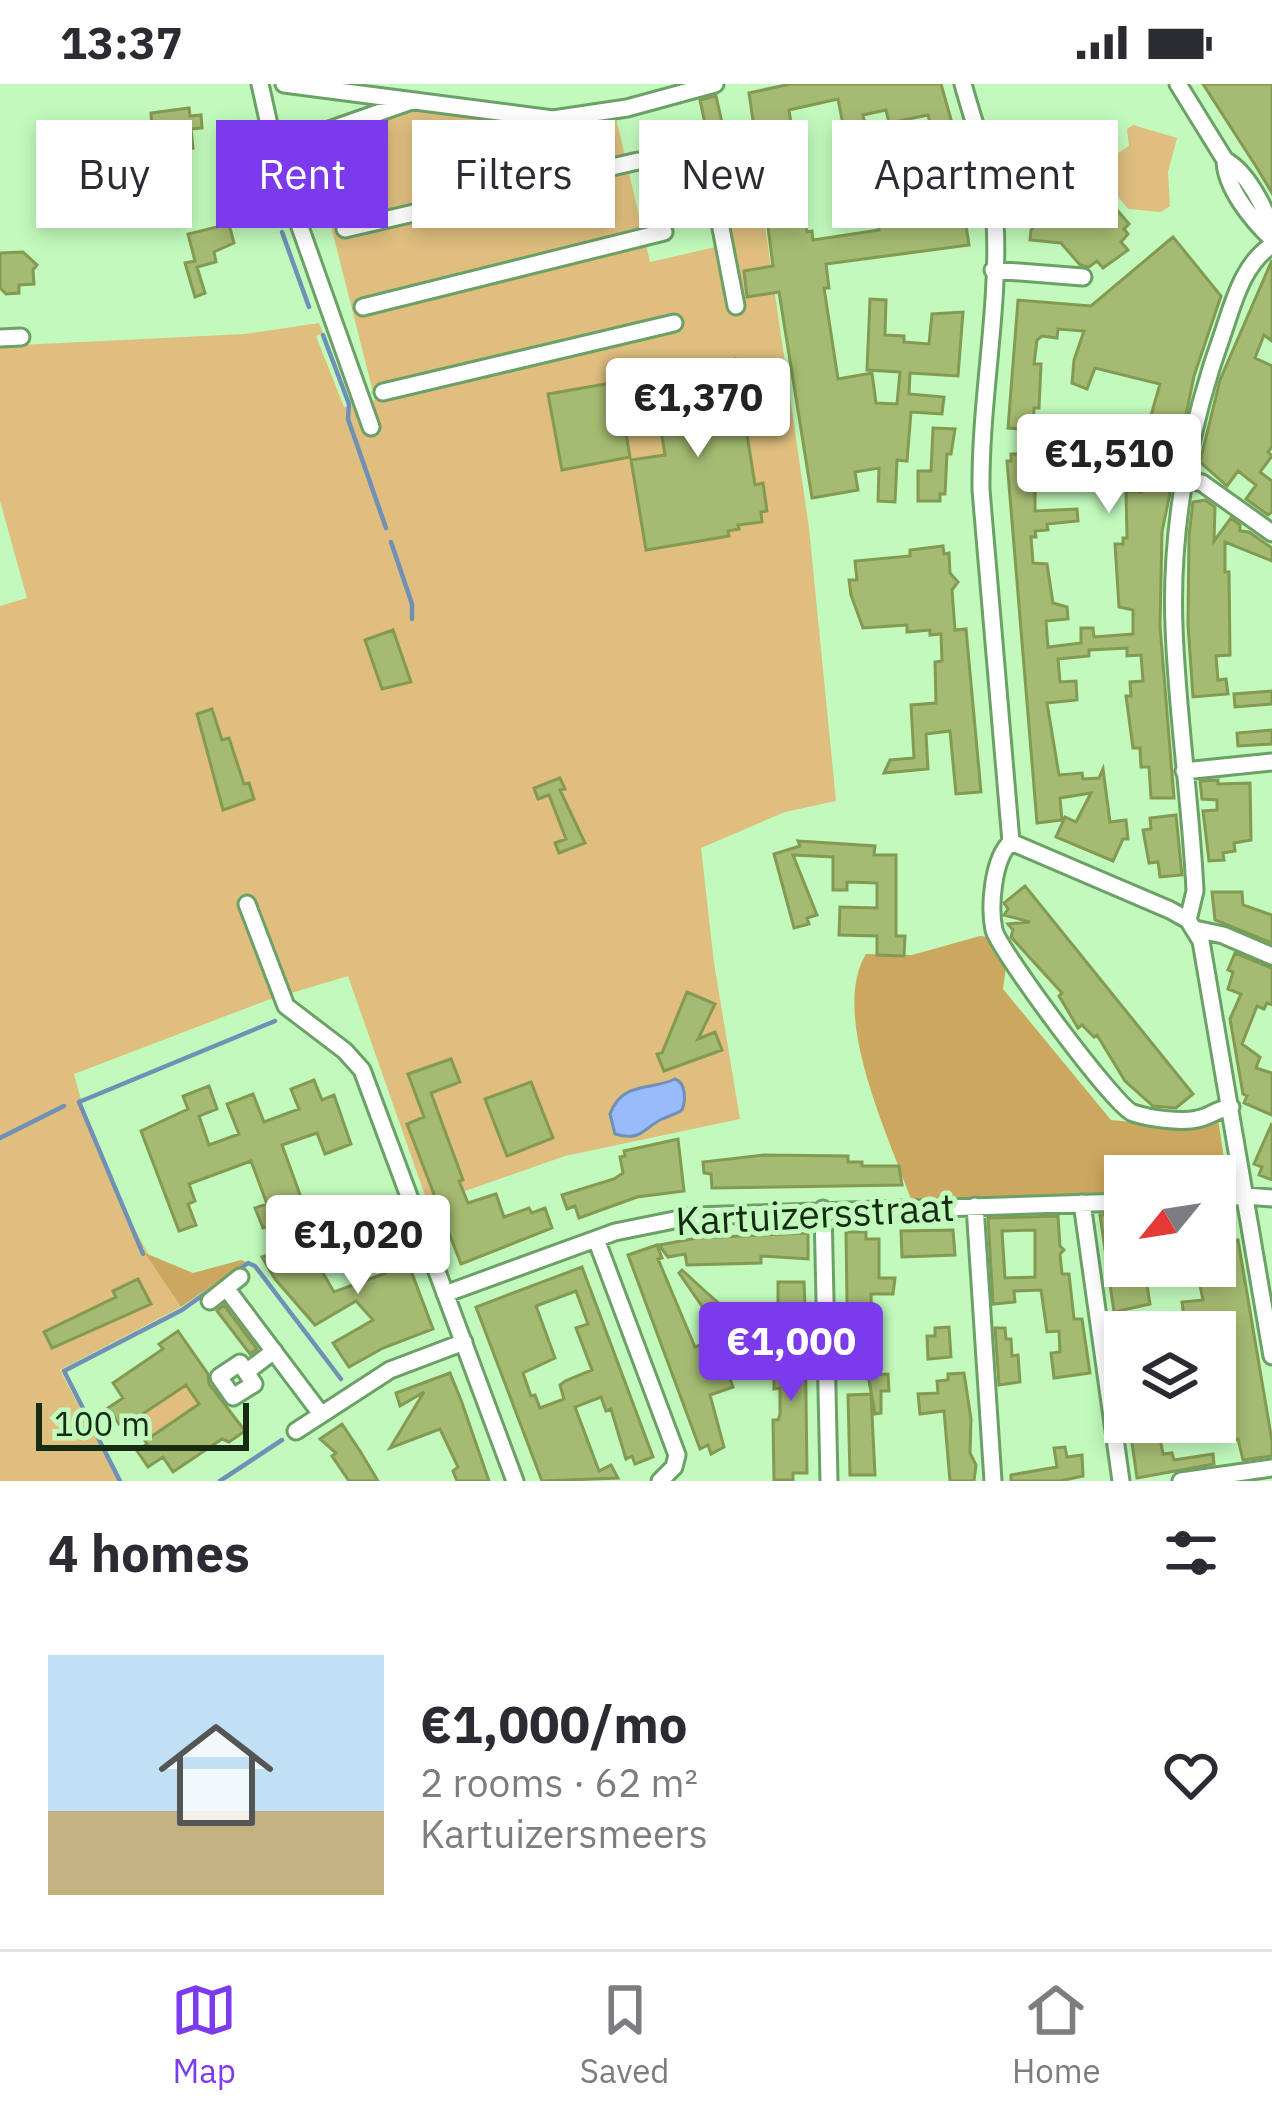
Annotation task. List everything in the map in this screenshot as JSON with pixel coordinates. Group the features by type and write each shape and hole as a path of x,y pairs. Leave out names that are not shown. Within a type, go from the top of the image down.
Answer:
{"street":[{"path":"260,84 268,120"},
{"path":"284,84 553,119 627,108 715,84"},
{"path":"963,84 994,203 981,490 1011,842"},
{"path":"1178,86 1225,160 1225,173 1257,224 1272,238 1249,268 1214,357 1180,504 1174,624 1196,892 1192,925 1204,953 1272,1356"},
{"path":"362,120 421,103"},
{"path":"345,229 638,161"},
{"path":"302,228 371,427"},
{"path":"721,228 736,306"},
{"path":"363,307 664,232"},
{"path":"993,270 1083,277"},
{"path":"383,392 674,323"},
{"path":"0,338 20,337"},
{"path":"1185,478 1202,483 1272,533"},
{"path":"1184,771 1272,762"},
{"path":"1011,842 1192,925 1272,956"},
{"path":"1011,842 1002,850 998,864 995,934 1067,1038 1120,1104 1134,1113 1194,1120 1231,1106"},
{"path":"247,904 286,1006 362,1070 515,1481"},
{"path":"1236,1197 1272,1198"},
{"name":"Kartuizersstraat","path":"445,1294 648,1222 824,1209 1104,1202"},
{"path":"1082,1203 1121,1481"},
{"path":"975,1206 993,1481"},
{"path":"824,1209 826,1478"},
{"path":"596,1239 676,1455 674,1467 660,1481"},
{"path":"210,1301 240,1277"},
{"path":"226,1288 321,1414"},
{"path":"296,1431 390,1370 464,1342"},
{"path":"246,1372 274,1351"},
{"path":"1181,1481 1272,1468"}],"shaded area":[{"path":"421,109 511,120 412,120 412,228 615,228 615,120 588,120 615,114 650,262 720,246 717,228 765,228 809,528 836,801 785,812 701,848 740,1119 565,1156 428,1204 348,976 265,1001 74,1074 118,1195 181,1307 60,1370 118,1481 0,1481 0,606 27,598 0,501 0,346 245,334 319,323 323,333 316,336 344,407 375,400 331,228 388,228 385,120"},
{"path":"1133,125 1177,138 1168,172 1170,206 1161,212 1128,209 1118,197 1118,153 1129,146 1127,129"},
{"path":"991,937 1006,967 1003,989 1111,1120 1196,1128 1218,1119 1223,1155 1104,1155 1104,1195 912,1202 867,1077 854,1010 856,980 866,954 912,955"},
{"path":"145,1253 193,1273 246,1262 181,1307"},
{"path":"186,1385 199,1404 150,1437 138,1418"}],"water":[{"path":"675,1079 684,1092 682,1110 637,1135 615,1134 610,1114 622,1096"}],"building":[{"path":"790,84 941,84 951,120 929,120 928,115 888,120 886,110 863,115 864,120 842,120 838,99 789,110 790,120 753,120 749,93"},
{"path":"1203,84 1272,84 1272,193 1257,168"},
{"path":"716,96 721,120 704,120 700,100"},
{"path":"189,108 190,116 201,115 202,128 192,129 192,120 151,120 151,113"},
{"path":"1118,211 1129,224 1121,242 1128,250 1103,268 1097,261 1089,267 1080,265 1061,243 1030,240 1031,230 1118,228"},
{"path":"230,228 234,243 214,252 216,262 197,267 205,293 195,297 185,263 195,261 188,234"},
{"path":"768,228 806,228 813,240 879,228 966,228 969,245 826,264 829,288 824,288 838,379 872,373 876,403 897,404 900,372 867,370 870,299 886,300 885,335 904,336 904,342 929,344 932,314 963,312 958,376 910,373 909,394 944,397 942,414 911,412 907,461 897,460 895,502 878,501 879,468 855,472 858,490 812,498 779,292 747,297 744,271 773,266"},
{"path":"1173,237 1221,296 1194,376 1162,532 1160,626 1174,798 1151,798 1149,767 1141,767 1140,748 1133,748 1126,696 1131,696 1130,682 1143,681 1141,655 1127,656 1127,648 1089,650 1089,656 1058,659 1060,682 1076,681 1077,700 1047,703 1059,775 1082,773 1083,779 1099,778 1103,769 1110,822 1126,820 1128,839 1123,839 1113,861 1056,837 1065,817 1076,822 1091,793 1060,798 1062,820 1037,823 1007,461 1011,454 1028,454 1028,479 1035,481 1035,511 1077,509 1078,521 1047,524 1048,530 1035,531 1036,537 1031,537 1033,563 1047,564 1053,603 1067,607 1068,619 1046,621 1048,647 1081,643 1081,628 1093,628 1094,637 1133,634 1133,610 1119,607 1115,544 1127,538 1126,491 1141,492 1143,426 1148,426 1160,384 1095,368 1087,389 1072,383 1084,331 1058,329 1057,338 1037,340 1034,364 1041,364 1033,430 1008,428 1018,300 1091,306"},
{"path":"23,252 37,265 34,284 19,285 19,293 6,294 0,288 0,253"},
{"path":"1272,260 1272,341 1264,335 1255,358 1272,366 1272,447 1268,452 1272,456 1260,472 1272,481 1272,512 1268,515 1246,499 1256,485 1238,471 1227,486 1200,462 1220,380"},
{"path":"735,359 755,485 763,483 767,511 761,512 762,522 738,525 739,529 728,531 729,536 646,550 631,460 665,455 652,373"},
{"path":"617,382 630,457 562,470 548,394"},
{"path":"933,428 955,429 951,454 947,454 945,494 940,494 940,501 918,501 918,471 931,471"},
{"path":"1205,500 1215,507 1214,541 1231,518 1240,531 1272,548 1272,561 1225,542 1230,655 1216,656 1218,680 1226,679 1228,694 1193,697 1189,535 1193,502"},
{"path":"943,546 944,554 949,553 950,573 958,582 952,590 955,630 966,629 981,792 956,794 950,731 926,734 928,769 884,773 890,760 914,758 911,705 936,703 935,662 942,661 941,634 907,632 907,625 863,628 851,595 849,580 857,580 855,561 910,556 910,550"},
{"path":"393,630 411,682 382,689 365,640"},
{"path":"1272,691 1272,704 1235,707 1234,694"},
{"path":"212,709 222,740 229,738 254,799 223,810 197,714"},
{"path":"1272,730 1272,744 1238,746 1237,733"},
{"path":"560,778 565,789 560,790 585,843 559,853 555,843 566,839 549,795 538,799 534,788"},
{"path":"1218,780 1218,784 1250,783 1251,840 1234,843 1235,851 1223,853 1224,860 1209,861 1203,811 1217,810 1217,800 1202,799 1200,781"},
{"path":"1176,815 1182,875 1160,877 1158,862 1149,863 1143,830 1151,829 1150,818"},
{"path":"798,841 875,846 874,855 896,855 896,936 905,936 904,956 877,955 877,936 839,935 840,907 877,908 877,883 847,882 847,890 833,890 833,857 793,855 817,915 807,918 809,924 794,928 774,854 800,846"},
{"path":"1025,886 1193,1094 1176,1108 1153,1106 1125,1081 1097,1035 1082,1025 1078,1028 1059,996 1062,993 1011,937 1008,924 1030,922 1004,915 1008,909 1004,903"},
{"path":"1212,892 1242,892 1243,905 1272,915 1272,943 1215,920"},
{"path":"1235,953 1272,968 1272,1005 1257,1006 1242,1044 1260,1057 1256,1068 1272,1073 1272,1115 1244,1103 1247,1096 1230,1019 1241,994 1228,989 1233,972 1228,970"},
{"path":"687,992 715,1004 698,1039 715,1032 722,1050 664,1071 657,1054 662,1053"},
{"path":"451,1059 460,1082 431,1093 468,1203 496,1194 504,1217 545,1208 552,1228 461,1264 407,1124 424,1117 408,1074"},
{"path":"314,1080 322,1100 334,1095 351,1144 325,1154 317,1133 282,1145 307,1214 263,1228 255,1208 267,1204 251,1161 189,1184 195,1201 188,1204 196,1225 179,1231 141,1131 188,1109 183,1096 209,1086 217,1109 199,1116 209,1145 239,1134 227,1104 253,1094 264,1122 299,1109 291,1089"},
{"path":"531,1082 553,1138 507,1156 485,1099"},
{"path":"1272,1123 1272,1180 1259,1175 1262,1167 1254,1164"},
{"path":"678,1139 684,1191 637,1197 579,1218 575,1206 567,1209 562,1195 623,1173 620,1157 625,1156 624,1151"},
{"path":"765,1155 848,1156 848,1162 862,1162 862,1166 899,1166 902,1185 712,1188 711,1174 704,1173 703,1162"},
{"path":"1058,1216 1064,1250 1060,1254 1062,1274 1069,1274 1074,1319 1082,1319 1090,1373 1054,1378 1051,1353 1060,1352 1059,1331 1047,1332 1041,1290 1014,1291 1015,1302 993,1304 988,1218","holes":["1035,1230 1035,1277 1005,1278 1002,1231"]},
{"path":"393,1223 433,1329 349,1367 333,1343 373,1320 356,1301 315,1325 262,1257 306,1244 334,1292 386,1273 373,1230"},
{"path":"953,1230 955,1255 902,1257 901,1231"},
{"path":"846,1232 866,1232 866,1239 879,1239 879,1278 895,1278 893,1294 871,1294 874,1373 848,1373"},
{"path":"808,1233 808,1259 761,1256 761,1263 687,1265 685,1254 668,1257 659,1245 697,1238"},
{"path":"1236,1240 1272,1441 1272,1456 1243,1460 1236,1439 1236,1311 1183,1311 1182,1302 1203,1300 1200,1287 1236,1287"},
{"path":"657,1245 662,1258 658,1259 695,1347 726,1335 730,1355 722,1358 733,1387 710,1395 724,1447 711,1454 708,1445 700,1449 628,1255"},
{"path":"582,1267 653,1457 635,1464 632,1456 626,1459 611,1409 606,1411 601,1397 575,1407 599,1471 611,1465 618,1478 542,1481 476,1307","holes":["576,1291 588,1324 576,1328 592,1370 565,1381 560,1385 564,1399 540,1408 523,1373 555,1358 536,1306"]},
{"path":"682,1270 723,1307 706,1312 679,1273"},
{"path":"138,1279 151,1304 52,1348 44,1332 116,1297 113,1291"},
{"path":"778,1282 804,1282 805,1304 778,1307"},
{"path":"1110,1287 1147,1287 1150,1304 1114,1311"},
{"path":"224,1305 257,1349 250,1354 217,1311"},
{"path":"805,1320 807,1473 793,1473 793,1480 774,1480 773,1420 780,1415 780,1388 774,1389 774,1369 783,1369 782,1336 773,1336 772,1326"},
{"path":"949,1327 951,1357 928,1359 927,1336 935,1336 935,1328"},
{"path":"995,1328 1005,1328 1006,1339 1011,1339 1020,1382 999,1385"},
{"path":"178,1331 208,1374 209,1384 245,1431 229,1442 222,1439 173,1472 163,1457 148,1467 137,1451 199,1404 186,1385 132,1421 129,1417 119,1424 108,1408 123,1398 113,1383 163,1349 159,1344"},
{"path":"450,1373 489,1481 457,1481 453,1471 458,1467 440,1429 390,1448 424,1392 400,1406 396,1393"},
{"path":"964,1373 974,1481 950,1481 944,1411 920,1414 918,1394 938,1393 937,1381"},
{"path":"888,1374 889,1391 881,1391 881,1413 875,1414 868,1375"},
{"path":"871,1394 875,1475 850,1475 848,1395"},
{"path":"342,1424 378,1481 349,1481 332,1456 336,1453 320,1439"},
{"path":"1132,1443 1161,1443 1163,1454 1172,1453 1174,1460 1213,1454 1214,1464 1137,1478"},
{"path":"1065,1447 1067,1457 1082,1455 1083,1476 1011,1481 1011,1475 1057,1467 1054,1448"}],"waterway":[{"path":"282,232 309,307"},
{"path":"323,335 386,528"},
{"path":"391,542 412,604 412,619"},
{"path":"143,1254 79,1102 275,1021"},
{"path":"0,1138 64,1106"},
{"path":"237,1271 248,1263 255,1266 341,1379"},
{"path":"120,1481 64,1371 182,1310 228,1277"},
{"path":"220,1481 282,1440"}]}
